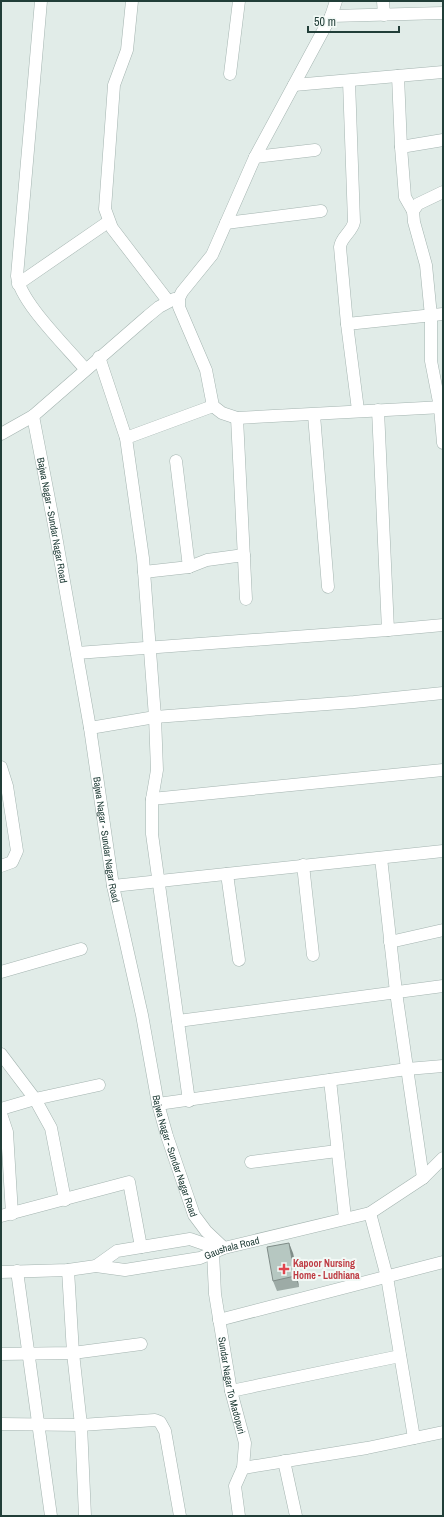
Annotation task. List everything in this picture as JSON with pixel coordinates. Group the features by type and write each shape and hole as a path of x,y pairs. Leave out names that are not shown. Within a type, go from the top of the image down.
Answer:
{"street":[{"path":"41,1 17,276 18,284 26,300 85,369"},
{"path":"132,1 126,50 114,85 105,209 108,222 179,307 206,370 213,406 222,413 237,418 314,415 358,410 442,407"},
{"path":"230,74 239,1"},
{"path":"5,432 33,416 85,369 159,307 174,300 212,255 255,157 331,16 336,1"},
{"path":"383,1 384,15"},
{"path":"331,16 384,15 441,9"},
{"path":"294,86 443,72"},
{"path":"398,76 401,147 406,197 413,211 414,222 426,265 437,315 431,361 442,407 443,443"},
{"path":"349,82 354,222 353,226 342,240 340,247 347,324 358,410"},
{"path":"401,147 443,140"},
{"path":"255,157 315,150"},
{"path":"413,211 418,204 443,192"},
{"path":"226,224 321,211"},
{"path":"18,284 108,222"},
{"path":"347,324 437,315"},
{"path":"99,357 126,438 133,473 144,572 155,717 157,770 152,799 152,834 189,1100"},
{"path":"126,438 213,406"},
{"path":"378,410 388,630"},
{"path":"314,415 328,587"},
{"name":"Bajwa Nagar - Sundar Nagar Road","path":"33,416 90,728 113,886 142,1015 158,1104 167,1136 194,1215 219,1250"},
{"path":"237,418 246,599"},
{"path":"176,461 189,567"},
{"path":"144,572 189,567 207,560 244,555"},
{"path":"77,653 443,625"},
{"path":"90,728 155,717 354,702 443,693"},
{"path":"1,767 7,786 6,816 17,851 12,862 1,866"},
{"path":"152,799 443,770"},
{"path":"113,886 443,851"},
{"path":"381,858 396,992 423,1178"},
{"path":"304,865 314,955"},
{"path":"227,874 239,960"},
{"path":"390,942 443,930"},
{"path":"1,972 81,949"},
{"path":"178,1021 443,986"},
{"path":"1,1054 35,1099 51,1128 65,1200"},
{"path":"158,1104 407,1069 443,1066"},
{"path":"330,1080 345,1218"},
{"path":"1,1109 35,1099 99,1085"},
{"path":"1,1114 7,1132 6,1215 129,1182 141,1247"},
{"path":"251,1162 338,1151"},
{"name":"Gaushala Road","path":"1,1272 68,1270 96,1266 125,1270 200,1258 219,1250 370,1213 423,1178 443,1158"},
{"path":"370,1213 387,1277 414,1438"},
{"path":"96,1266 117,1251 190,1239 219,1250"},
{"name":"Sundar Nagar To Madopuri","path":"219,1250 214,1278 219,1320 231,1391 245,1443 243,1468 235,1486 239,1516"},
{"path":"219,1320 443,1262"},
{"path":"68,1270 81,1425 85,1516"},
{"path":"17,1271 50,1516"},
{"path":"1,1354 74,1353 140,1344"},
{"path":"231,1391 400,1356"},
{"path":"1,1424 81,1425 155,1420 160,1422 165,1431 180,1516"},
{"path":"243,1468 367,1448 443,1432"},
{"path":"284,1461 296,1516"}],"building":[{"path":"289,1243 295,1276 273,1281 267,1247"}],"place":[{"name":"Kapoor Nursing Home - Ludhiana","path":"284,1269"}]}
